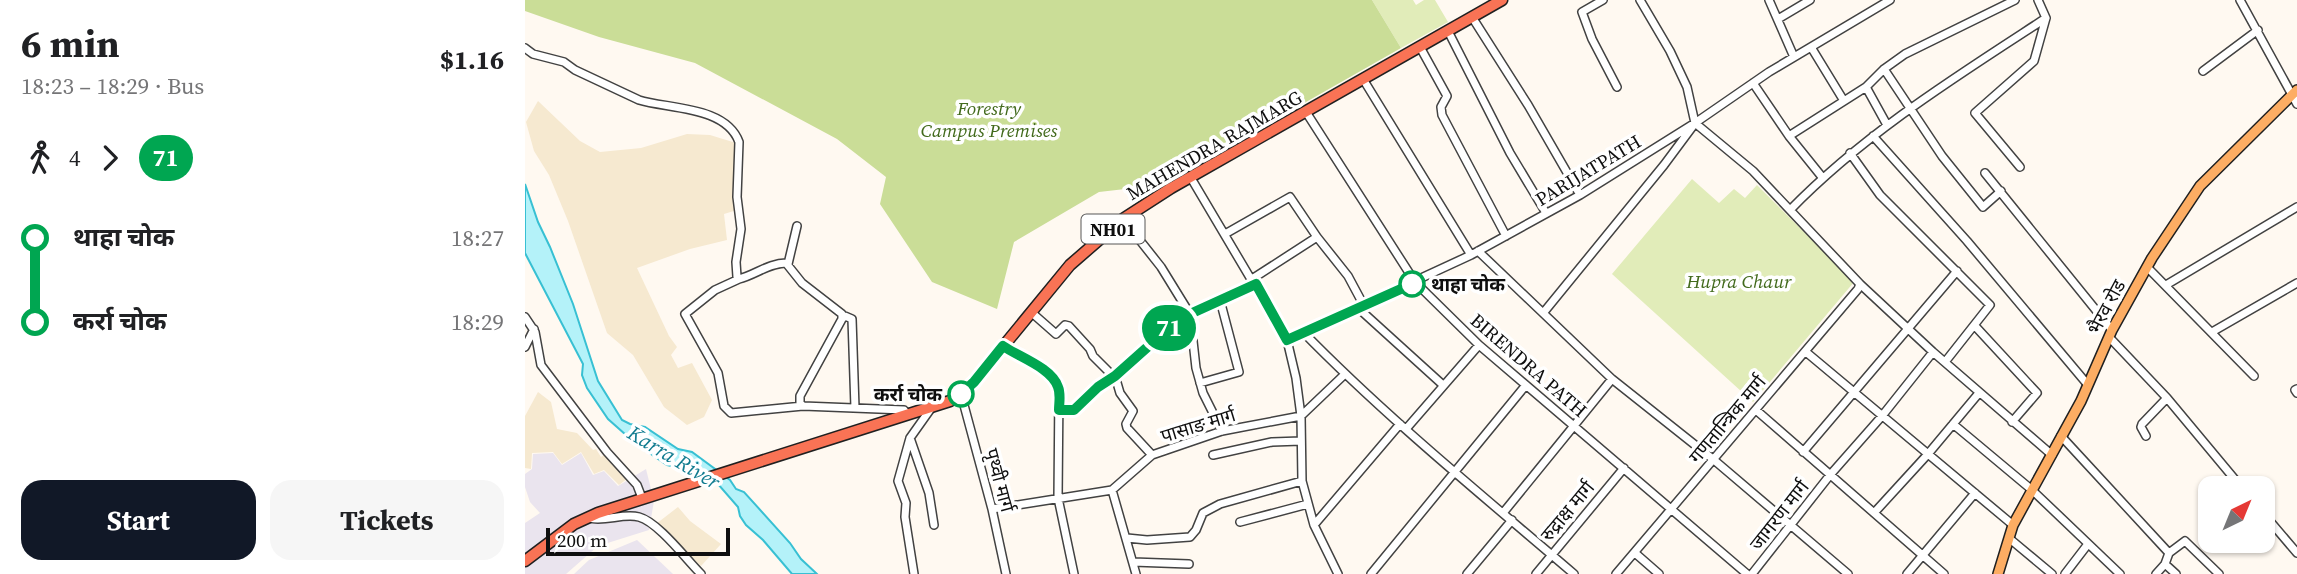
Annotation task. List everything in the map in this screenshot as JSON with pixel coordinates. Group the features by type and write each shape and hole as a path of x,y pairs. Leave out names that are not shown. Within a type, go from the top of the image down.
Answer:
{"highway":[{"name":"MAHENDRA RAJMARG","path":"525,561 574,524 588,518 644,497 747,467 950,401 974,382 1069,265 1123,219 1502,0"}],"main road":[{"name":"भैरव रोड","path":"1998,574 2013,525 2088,385 2110,333 2147,267 2200,186 2294,92"}],"street":[{"path":"1603,0 1582,12 1592,39 1617,87"},
{"path":"1640,0 1670,51 1687,87 1695,123 1753,171 1860,284 1933,352 2052,455"},
{"path":"1769,0 1794,57"},
{"path":"1778,19 1811,0"},
{"name":"PARIJATPATH","path":"1287,340 1475,253 1580,195 1794,57 1890,0"},
{"path":"1789,136 1866,87 1884,69 1905,54 2015,0"},
{"path":"2021,167 1975,113 2034,61 2046,18 2038,0"},
{"path":"2240,0 2294,92 2297,104"},
{"path":"1472,18 1528,105 1580,195"},
{"path":"1790,209 1822,177 1887,125 2046,18"},
{"path":"2203,72 2258,30"},
{"path":"1448,31 1510,153 1546,213"},
{"path":"1419,47 1447,96 1441,107 1442,115 1506,236"},
{"path":"1811,47 1844,101"},
{"path":"525,48 533,54 564,62 575,70 639,100 677,106 708,116 730,128 739,142 737,197 741,229 736,273 739,279"},
{"path":"1884,69 1909,110 1983,207 2001,191"},
{"path":"1363,79 1475,253 1544,312 1612,379 1714,460 1848,574"},
{"path":"1753,83 1789,136 1822,177"},
{"path":"1866,87 1887,125"},
{"name":"BIRENDRA PATH","path":"1306,111 1415,282 1479,345 1749,574"},
{"path":"1544,312 1695,123"},
{"path":"1873,136 1967,241 2088,385"},
{"path":"1850,153 1880,195 1990,305 1945,362"},
{"path":"1985,173 2110,333 2232,476"},
{"path":"1191,178 1287,340 1301,416 1302,481 1314,525 1338,574"},
{"path":"1225,234 1290,197 1348,276 1360,306 1443,385"},
{"path":"2166,285 2297,206"},
{"path":"1123,219 1161,267 1189,314 1200,383 1222,431"},
{"path":"797,226 788,264 802,283 840,311 842,318 800,396 803,406"},
{"path":"1059,410 1074,410 1179,319 1254,281 1317,237"},
{"path":"788,264 773,264 715,290 685,314 717,373 724,406 731,413 803,406 904,410 908,415"},
{"path":"2147,267 2254,376"},
{"path":"1803,452 1957,271"},
{"path":"2212,332 2297,283"},
{"name":"गणतान्त्रिक मार्ग","path":"1616,574 1806,352 1860,284"},
{"path":"1200,383 1239,372 1220,300"},
{"path":"1031,312 1056,334 1065,325 1069,326 1114,377 1120,393 1133,411 1126,424 1127,428 1152,455"},
{"path":"842,318 845,316 852,319 855,408"},
{"path":"525,317 534,330 541,365 644,497"},
{"path":"1975,326 2037,393 2012,422"},
{"path":"525,347 534,330"},
{"path":"1302,331 1345,375 1403,427 1574,574"},
{"path":"1314,525 1479,345"},
{"path":"1003,346 1052,378 1059,388 1058,498 1074,574"},
{"path":"1806,352 2013,525"},
{"name":"जागरण मार्ग","path":"1749,574 1791,527 1830,474 1882,416 1933,352"},
{"path":"1301,416 1345,375"},
{"path":"1503,513 1612,379"},
{"path":"1371,574 1526,385"},
{"path":"1874,513 1979,393"},
{"name":"पृथ्वी मार्ग","path":"961,394 992,509 1006,574"},
{"path":"2147,436 2142,424 2168,398"},
{"path":"914,574 905,517 906,503 898,481 910,438 932,407"},
{"path":"1756,410 1944,574"},
{"name":"पासाङ मार्ग","path":"1112,490 1152,455 1222,431 1301,416"},
{"path":"1953,424 2032,490 2120,574"},
{"path":"2061,436 2169,553"},
{"path":"910,438 929,493 934,524"},
{"path":"1213,455 1272,442 1301,441"},
{"name":"रुद्राक्ष मार्ग","path":"1535,574 1624,468"},
{"path":"1127,538 1147,540 1190,537 1203,513 1220,504 1302,481"},
{"path":"992,509 1112,490 1136,574"},
{"path":"1907,574 1975,493"},
{"path":"1240,522 1308,504"},
{"path":"588,518 599,521 637,516 651,523 701,574"},
{"path":"1467,574 1512,520"},
{"path":"2275,527 2297,552"},
{"path":"2010,539 2052,574"},
{"path":"2156,574 2165,564 2169,553 2185,541 2219,574"},
{"path":"2065,574 2088,544"},
{"path":"1635,553 1659,574"},
{"path":"1133,562 1189,564"},
{"path":"2165,564 2176,574"}],"shaded area":[{"path":"538,101 580,141 600,152 641,148 687,134 710,135 736,143 737,210 724,214 727,240 690,249 637,268 669,336 677,347 671,355 678,368 692,363 712,400 704,417 687,425 664,407 633,355 607,333 568,221 549,175 534,151 526,122"},
{"path":"538,392 551,402 557,429 577,433 593,450 596,449 601,457 604,455 628,478 619,485 604,470 594,474 581,452 562,464 553,452 532,453 531,469 525,468 525,416"},
{"path":"553,453 562,465 581,453 593,475 604,471 618,486 646,469 654,501 649,530 598,546 566,574 525,574 525,523 540,513 530,502 525,487 525,474 532,469 533,454"},
{"path":"678,507 690,521 721,544 701,566 656,524"},
{"path":"637,540 673,574 574,574 589,560"}],"green space":[{"name":"Forestry Campus Premises","path":"525,0 1372,0 1401,48 1160,185 1099,192 1014,242 997,309 932,282 880,204 886,177 837,139 695,63 599,37 525,11"},
{"path":"1372,0 1413,0 1416,5 1424,0 1435,0 1448,22 1401,48"},
{"name":"Hupra Chaur","path":"1692,179 1719,203 1734,189 1745,198 1757,185 1854,282 1753,402 1612,274"}],"water":[{"name":"Karra River","path":"525,184 573,304 598,381 622,420 645,427 678,449 692,452 730,480 736,489 744,492 817,574 792,574 763,540 746,525 738,507 718,484 698,472 667,465 635,443 608,419 587,388 582,375 583,364 525,253"}],"bus line":[{"name":"71","path":"961,394 1003,346 1030,361 1052,378 1059,388 1059,410 1074,410 1179,319 1256,284 1287,340 1412,284"}],"place":[{"name":"थाहा चोक","path":"1412,284"},
{"name":"कर्रा चोक","path":"961,394"}]}
